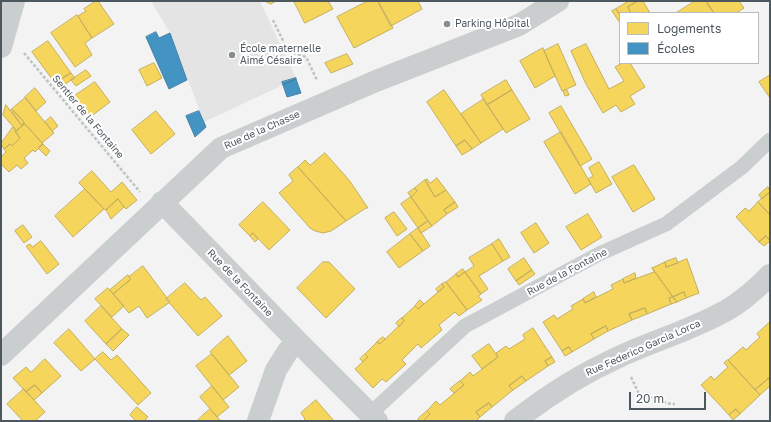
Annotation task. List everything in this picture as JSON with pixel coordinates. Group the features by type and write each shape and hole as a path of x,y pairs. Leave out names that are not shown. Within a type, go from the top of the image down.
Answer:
{"street":[{"path":"1,46 14,1"},
{"name":"Rue de la Chasse","path":"1,355 221,148 376,81 519,25 558,1"},
{"name":"Rue de la Fontaine","path":"162,202 297,342 374,417"},
{"name":"Rue Federico Garcia Lorca","path":"515,421 581,376 621,356 701,323 728,309 753,291 770,275"},
{"path":"258,421 276,370 288,351 297,342"}],"lane":[{"name":"Rue de la Fontaine","path":"374,417 465,326 600,254 666,224 742,167 770,140"}],"path":[{"path":"273,20 288,51 306,57 311,68"},
{"name":"Sentier de la Fontaine","path":"1,46 25,54 142,194 162,202"},
{"path":"621,356 640,396 653,397 667,404 675,404"}],"shaded area":[{"name":"École maternelle Aimé Césaire","path":"151,1 260,1 296,78 282,82 283,85 204,122 170,33"}],"building: Logements":[{"path":"98,1 114,24 92,38 78,16 86,11 84,9"},
{"path":"265,1 276,1 271,4"},
{"path":"294,1 328,1 333,9 305,23"},
{"path":"368,1 378,1 393,28 354,48 337,17"},
{"path":"378,1 418,1 422,9 391,26"},
{"path":"629,1 638,1 628,7 630,12 619,12 619,14 616,9"},
{"path":"638,1 643,1 649,12 630,12 628,7"},
{"path":"695,1 706,1 713,12 678,12"},
{"path":"706,1 739,1 744,8 738,12 713,12"},
{"path":"616,9 619,14 619,22 612,11"},
{"path":"77,15 92,38 85,43 92,55 75,67 51,33"},
{"path":"48,41 71,73 55,83 32,52"},
{"path":"558,44 576,85 562,91 544,51"},
{"path":"586,44 609,89 624,81 615,67 620,64 631,64 645,87 630,96 635,104 621,112 616,105 603,113 586,84 571,51"},
{"path":"543,48 555,76 535,88 520,61"},
{"path":"347,54 353,64 331,73 325,63"},
{"path":"154,63 162,78 147,86 139,70"},
{"path":"86,70 91,76 76,86 71,80"},
{"path":"71,73 75,78 60,88 55,83"},
{"path":"770,75 770,98 759,82"},
{"path":"506,80 512,90 487,105 481,95"},
{"path":"95,82 110,102 89,118 73,97"},
{"path":"35,88 46,102 36,111 25,97"},
{"path":"444,90 481,143 472,149 465,140 456,146 427,102"},
{"path":"512,90 530,119 506,133 487,105"},
{"path":"567,90 569,95 565,96 563,91"},
{"path":"25,98 54,133 42,143 25,124 22,126 24,122 12,109"},
{"path":"484,99 503,129 481,143 461,114"},
{"path":"6,105 22,126 17,131 3,115"},
{"path":"561,106 592,159 580,166 549,113"},
{"path":"12,109 24,122 22,126 11,110"},
{"path":"156,111 175,134 151,154 132,130"},
{"path":"51,117 58,126 52,131 45,122"},
{"path":"25,124 43,144 35,152 33,150 24,158 28,163 21,169 17,165 9,172 1,164 1,157 6,152 4,149 10,144 12,146 20,138 15,132"},
{"path":"13,127 20,138 12,146 10,144 4,149 1,144"},
{"path":"561,132 591,184 575,194 544,142"},
{"path":"465,140 472,149 462,155 456,146"},
{"path":"43,144 50,151 46,156 38,148"},
{"path":"325,153 349,180 368,208 346,221 298,167 305,160 310,165"},
{"path":"599,162 612,184 596,193 588,179 593,176 589,168"},
{"path":"634,165 655,199 633,212 612,177"},
{"path":"298,167 346,221 331,231 323,233 310,228 279,193 293,181 289,175"},
{"path":"92,171 111,192 122,182 137,200 126,209 118,199 106,210 104,209 79,183"},
{"path":"437,178 446,190 435,197 425,180 427,179 430,183"},
{"path":"425,180 435,197 446,190 455,202 444,210 447,214 432,226 411,197 417,191 415,188"},
{"path":"768,187 770,192 762,199 759,195"},
{"path":"415,188 417,191 411,197 408,193"},
{"path":"85,189 104,209 73,237 55,216"},
{"path":"770,192 770,215 758,202"},
{"path":"411,197 428,221 418,228 401,204"},
{"path":"118,199 124,207 111,219 106,210"},
{"path":"263,202 290,230 269,250 253,233 250,236 239,225"},
{"path":"455,202 458,207 447,214 444,210"},
{"path":"758,202 770,215 770,240 766,236 759,242 736,217 745,208 749,211"},
{"path":"394,212 407,229 397,236 385,218"},
{"path":"588,214 602,237 581,250 566,227"},
{"path":"428,221 432,226 421,233 418,228"},
{"path":"536,223 549,243 534,253 521,233"},
{"path":"23,225 32,237 24,243 15,231"},
{"path":"418,228 430,246 423,251 410,234"},
{"path":"253,233 258,239 255,242 250,236"},
{"path":"410,234 423,251 399,268 387,252"},
{"path":"766,236 770,241 764,246 759,242"},
{"path":"499,239 510,257 503,261 492,244"},
{"path":"41,241 59,264 47,274 26,246 30,244 32,247"},
{"path":"492,244 503,261 479,276 488,289 481,294 465,272 474,266 469,258"},
{"path":"524,258 532,270 516,281 508,269"},
{"path":"676,258 678,263 666,267 665,262"},
{"path":"687,259 699,293 686,298 684,292 673,297 652,268 665,262 666,267"},
{"path":"323,262 329,262 355,289 326,318 297,288"},
{"path":"143,266 170,302 147,318 139,306 129,313 113,294 131,279 129,277"},
{"path":"652,268 673,297 669,298 671,304 647,314 645,308 629,314 632,320 608,331 606,326 591,334 594,339 572,352 569,347 562,351 543,322 554,315 557,319 573,309 571,306 583,299 585,303 613,289 611,285 623,279 624,283 654,272"},
{"path":"463,269 465,272 458,277 456,274"},
{"path":"532,270 535,274 519,285 516,281"},
{"path":"465,272 481,294 478,296 482,300 467,310 446,282 456,274 458,277"},
{"path":"635,273 636,278 624,283 623,279"},
{"path":"128,275 131,279 113,294 110,290"},
{"path":"446,282 467,310 459,316 455,312 439,325 442,330 421,348 418,344 402,360 406,364 386,382 382,379 373,388 355,369 368,357 365,354 377,342 380,344 404,321 402,318 415,306 418,309 444,287 442,284"},
{"path":"185,283 201,300 205,297 222,316 198,336 166,299"},
{"path":"442,284 444,287 438,292 436,289"},
{"path":"108,288 124,306 112,317 95,299"},
{"path":"594,292 596,297 585,303 583,299"},
{"path":"684,292 686,298 677,302 673,297"},
{"path":"673,297 677,302 671,304 669,298"},
{"path":"420,300 424,304 418,309 415,306"},
{"path":"101,306 122,329 106,344 85,321"},
{"path":"645,308 647,314 632,320 629,314"},
{"path":"402,318 404,321 399,327 396,323"},
{"path":"770,322 770,379 769,378 755,390 728,360 743,347 746,350 760,337 757,334"},
{"path":"606,326 608,331 594,339 591,334"},
{"path":"533,328 552,357 545,361 548,366 526,381 522,376 509,386 513,390 492,407 489,403 476,412 480,417 476,421 423,421 430,414 427,411 436,401 440,405 464,385 460,381 470,372 473,376 498,357 496,353 506,346 509,349 525,339 523,335"},
{"path":"69,329 95,359 81,371 54,343"},
{"path":"122,329 129,335 113,351 106,344"},
{"path":"228,336 247,361 229,375 210,352"},
{"path":"383,337 385,339 380,344 377,342"},
{"path":"489,344 498,357 482,369 472,356"},
{"path":"569,347 572,352 565,356 562,351"},
{"path":"103,352 111,360 117,355 151,393 138,405 95,359"},
{"path":"212,354 239,387 223,400 196,366"},
{"path":"365,354 368,357 363,362 360,359"},
{"path":"552,357 555,362 548,366 545,361"},
{"path":"45,359 61,376 42,393 35,385 26,392 13,378 26,367 31,372"},
{"path":"728,360 760,395 740,414 736,409 729,415 701,385 711,376 714,380 728,367 724,363"},
{"path":"522,376 526,381 513,390 509,386"},
{"path":"769,378 770,386 760,395 755,390"},
{"path":"460,381 464,385 454,393 450,389"},
{"path":"35,385 42,393 34,400 26,392"},
{"path":"212,386 229,407 217,417 200,397"},
{"path":"24,389 45,412 35,421 23,421 7,404"},
{"path":"316,400 334,421 303,421 305,419 301,413"},
{"path":"489,403 492,407 480,417 476,412"},
{"path":"137,407 148,417 144,421 136,421 130,415"},
{"path":"210,409 221,421 198,420"},
{"path":"736,409 740,414 733,420 729,415"},
{"path":"427,411 430,414 423,421 420,421 418,419"}],"building: Écoles":[{"path":"156,32 159,38 170,33 187,80 169,89 146,37"},
{"path":"296,79 283,85 282,82"},
{"path":"296,79 301,93 287,97 283,85"},
{"path":"199,111 206,127 195,137 186,116"}],"place":[{"name":"Parking Hôpital","path":"447,24"},
{"name":"École maternelle Aimé Césaire","path":"232,55"}]}
